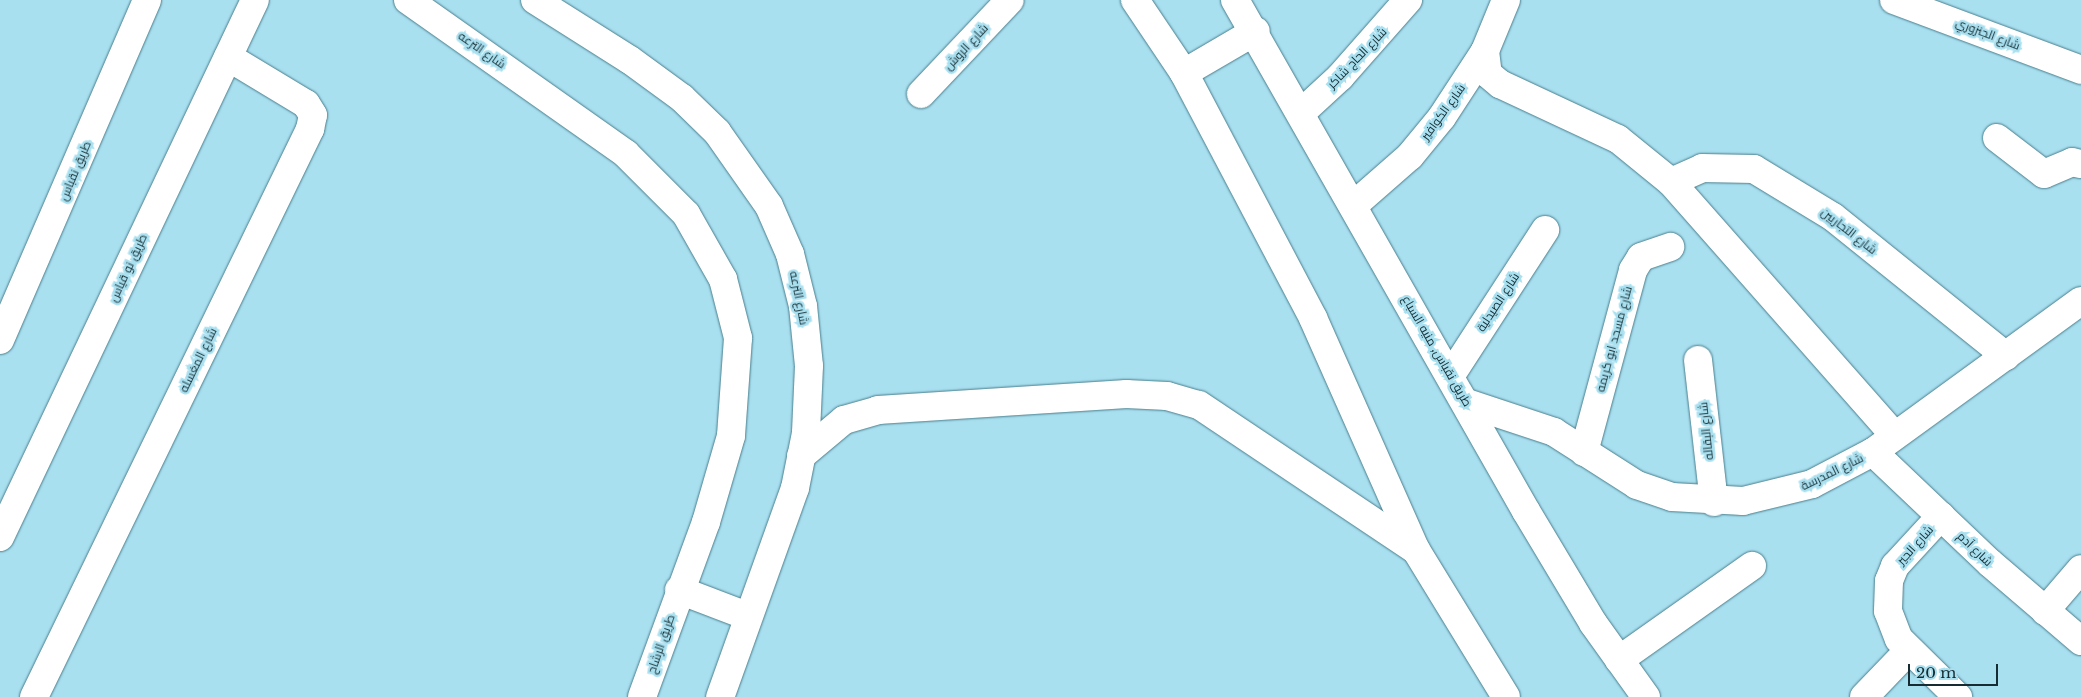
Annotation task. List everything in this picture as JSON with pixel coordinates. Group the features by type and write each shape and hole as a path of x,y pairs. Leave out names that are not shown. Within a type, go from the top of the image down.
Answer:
{"street":[{"name":"طريق نقباس","path":"0,340 147,0"},
{"name":"طريق نو قياس","path":"0,537 255,0"},
{"name":"شارع الترعه","path":"408,0 626,154 686,214 723,280 738,338 731,436 706,522 688,594"},
{"name":"شارع الترعه","path":"535,0 682,98 717,132 769,206 790,254 803,306 809,366 801,456 795,488 737,612 720,697"},
{"name":"شارع الروش","path":"921,94 1010,0"},
{"path":"1135,0 1184,73 1313,318 1416,550 1506,697"},
{"name":"طريق نقباس, منيه السباع","path":"1235,0 1256,31 1451,374 1526,511 1619,660 1646,697"},
{"name":"شارع الحاج شاكر","path":"1302,112 1346,71 1408,0"},
{"name":"شارع الكوافير","path":"1354,205 1410,156 1485,51 1506,0"},
{"name":"شارع الجنزوري","path":"1894,0 2081,70"},
{"path":"1184,73 1256,31"},
{"name":"شارع آدم","path":"1485,51 1488,74 1500,84 1618,139 1670,182 1884,443 1941,516 2045,611 2081,641"},
{"name":"شارع المغسله","path":"34,697 310,129 313,115 306,104 228,57"},
{"path":"1997,138 2044,174 2072,162 2081,164"},
{"name":"شارع التجاريين","path":"1670,182 1711,167 1754,169 1833,217 2006,356"},
{"name":"شارع الصيدلية","path":"1451,374 1545,230"},
{"name":"شارع مسجد ابو كريمه","path":"1584,452 1633,270 1641,257 1670,247"},
{"name":"شارع المدرسة","path":"1467,403 1554,432 1637,485 1672,497 1714,502 1781,494 1812,484 1884,443 2081,300"},
{"name":"شارع البقاله","path":"1698,360 1714,502"},
{"path":"801,456 844,420 878,410 1126,394 1167,396 1199,405 1416,550"},
{"name":"شارع الجير","path":"1941,516 1895,566 1889,581 1892,625 1909,650 1958,697"},
{"path":"1619,660 1752,566"},
{"path":"2045,611 2081,569"},
{"path":"688,594 737,612"},
{"name":"طريق الرشاح","path":"642,697 688,594"},
{"path":"1864,697 1909,650"}]}
